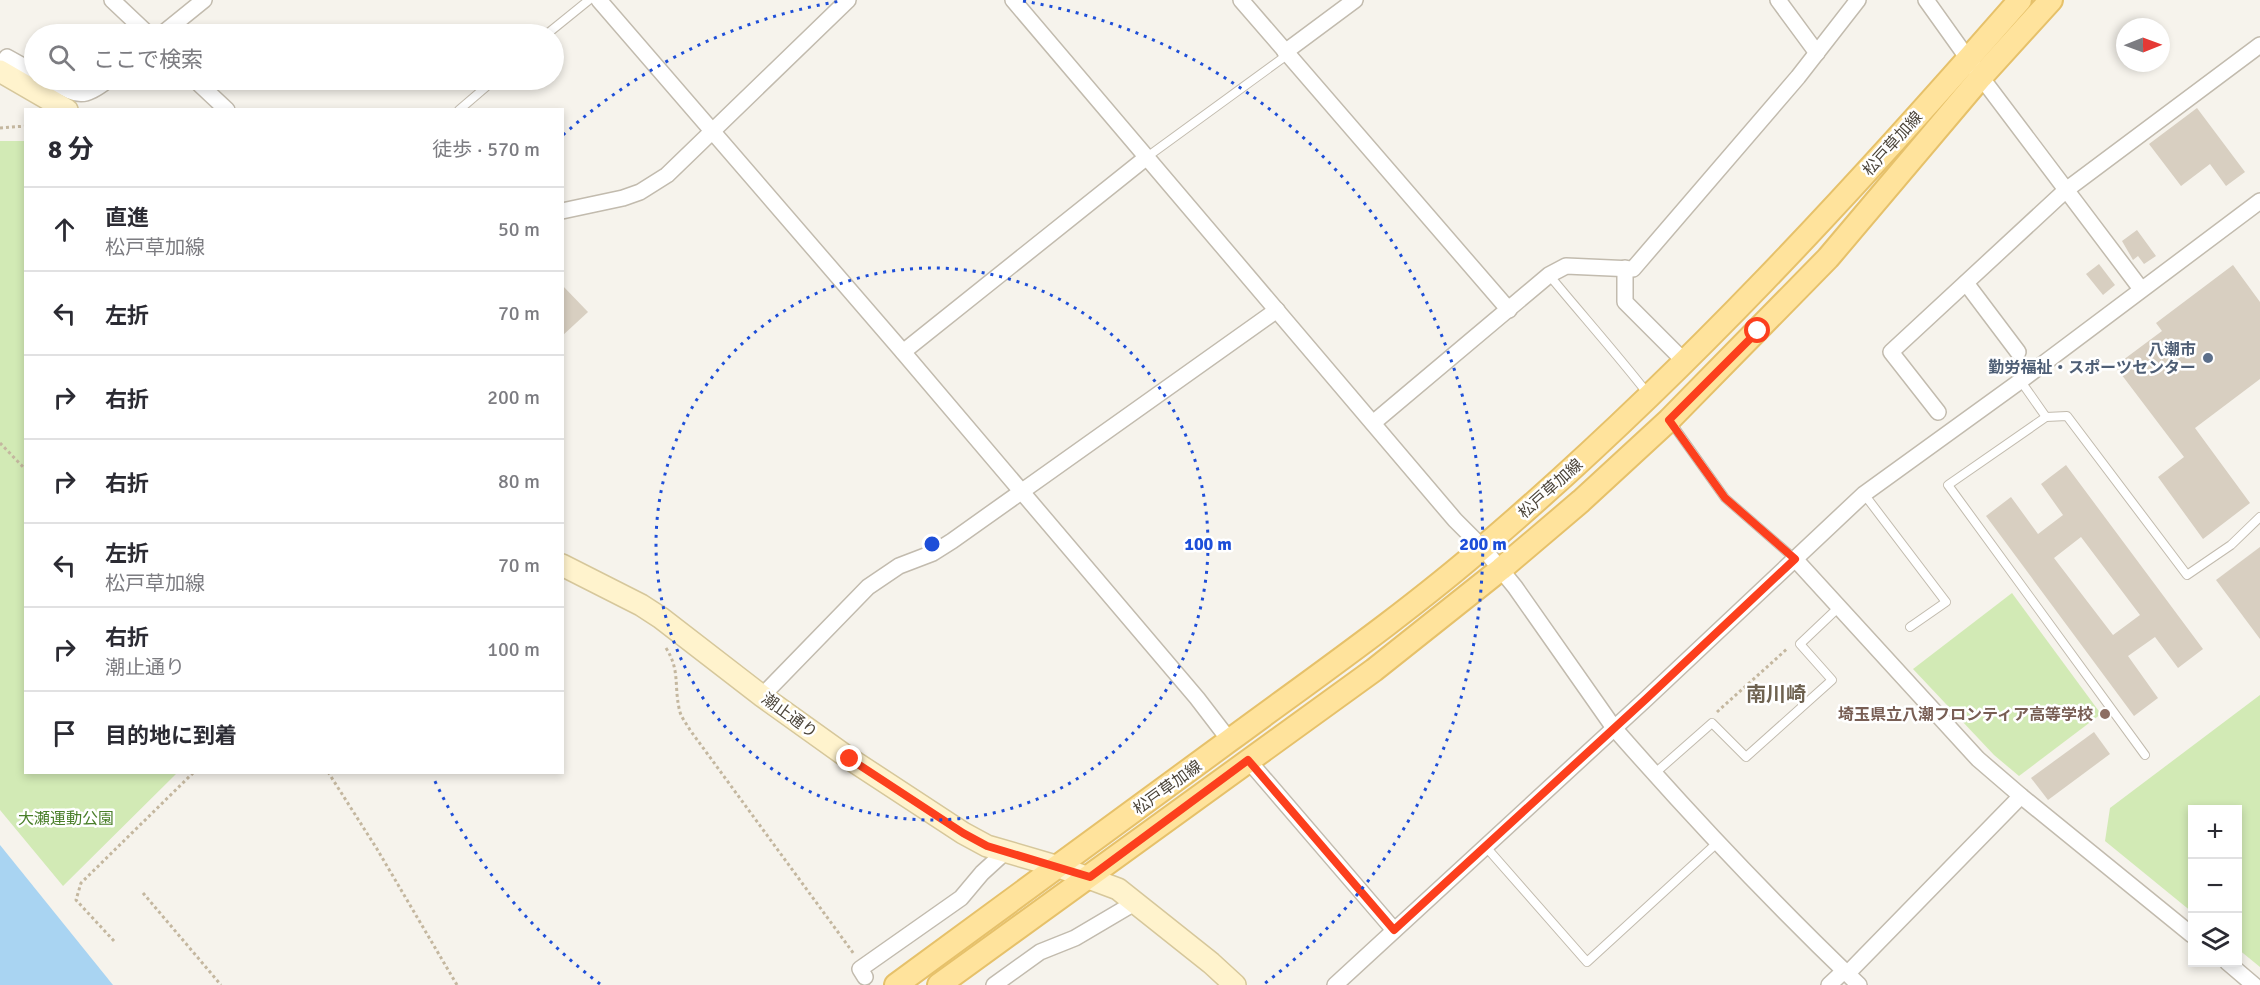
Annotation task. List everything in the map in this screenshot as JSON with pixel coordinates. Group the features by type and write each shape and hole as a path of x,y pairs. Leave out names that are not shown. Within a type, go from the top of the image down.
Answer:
{"main road":[{"name":"松戸草加線","path":"939,985 1374,670 1501,569 1581,501 1669,420 1827,258 1975,68 2020,0"},
{"name":"松戸草加線","path":"896,985 1352,651 1483,548 1650,397 1825,217 1975,68 2051,0"}],"street":[{"path":"112,0 137,24"},
{"path":"174,24 204,0"},
{"path":"599,0 903,352 1189,689 1230,741"},
{"path":"564,211 623,198 640,192 667,175 848,0"},
{"path":"1013,0 1455,520 1501,569 1614,728 1717,843 1859,985"},
{"path":"1241,0 1509,310"},
{"path":"1286,54 1355,0"},
{"path":"1778,0 1817,53"},
{"path":"1373,423 1550,275 1566,266 1633,269 1798,77 1858,0"},
{"path":"1926,0 2141,289"},
{"path":"1938,412 1891,352 2066,190 2260,45"},
{"path":"24,66 7,57 0,69 24,84"},
{"path":"34,90 64,108"},
{"path":"69,90 77,94 92,93 96,90"},
{"path":"206,90 225,108"},
{"path":"903,352 1147,157"},
{"path":"1335,985 1864,494 2260,201"},
{"path":"1625,268 1625,302 1685,362"},
{"path":"1966,283 2018,351"},
{"path":"762,696 868,587 899,566 942,547 1277,310"},
{"path":"1795,559 1978,759 2188,931"},
{"name":"潮止通り","path":"564,566 641,605 661,618 762,696 850,759 963,833 987,846 1090,877 1118,889 1235,985"},
{"path":"1248,760 1394,930"},
{"path":"1829,985 1845,972 2021,796"},
{"path":"863,973 961,898 982,873 1005,852"},
{"path":"994,985 1040,952 1075,938 1136,902"},
{"path":"2232,967 2254,985"}],"lane":[{"path":"560,24 589,0"},
{"path":"1147,157 1286,54"},
{"path":"461,108 482,90"},
{"path":"1550,275 1591,326 1608,342 1650,397"},
{"path":"2020,380 2046,417"},
{"path":"2145,755 1948,485 2046,417 2067,416 2187,576 2231,545 2260,517"},
{"path":"1669,420 1725,498 1795,559"},
{"path":"1864,494 1946,602 1910,627"},
{"path":"1654,774 1712,723 1746,757 1832,680 1800,644 1839,608"},
{"path":"1486,847 1587,962 1717,843"}],"path":[{"path":"0,128 24,126"},
{"path":"0,443 24,468"},
{"path":"660,640 674,662 679,711 690,730 784,861 831,921 858,960 863,973"},
{"path":"1712,723 1714,714 1792,644 1800,644"},
{"path":"114,941 76,900 81,883 192,774"},
{"path":"329,774 377,849 457,985"},
{"path":"143,893 220,985"}],"green space":[{"name":"大瀬運動公園","path":"0,141 24,141 24,774 176,774 63,886 0,810"},
{"path":"2012,593 2101,714 2019,776 1994,755 1913,669"},
{"path":"2260,695 2260,967 2242,952 2242,805 2188,805 2188,909 2105,841 2110,808"}],"water":[{"path":"0,845 113,985 0,985"}],"building":[{"path":"2197,108 2245,172 2226,186 2210,164 2181,186 2149,144"},
{"path":"2137,230 2156,256 2144,264 2138,256 2133,260 2122,241"},
{"path":"2099,264 2115,285 2103,295 2086,274"},
{"path":"2233,265 2260,302 2260,379 2195,428 2250,503 2203,539 2158,477 2184,457 2115,366 2162,331 2156,323"},
{"path":"564,287 588,312 564,334"},
{"path":"2066,465 2203,649 2178,668 2155,637 2128,656 2158,698 2134,716 1986,516 2011,497 2038,534 2063,515 2041,484","holes":["2081,537 2140,615 2113,635 2054,558"]},
{"path":"2260,547 2260,639 2216,580"},
{"path":"2094,732 2110,754 2048,800 2031,778"}],"place":[{"name":"八潮市 勤労福祉・スポーツセンター","path":"2208,358"},
{"name":"埼玉県立八潮フロンティア高等学校","path":"2105,714"}],"district":[{"name":"南川崎","path":"1776,694"}],"route":[{"path":"850,759 923,808 987,846 1090,877 1248,760 1394,930 1795,559 1725,498 1669,420 1758,331"}]}
